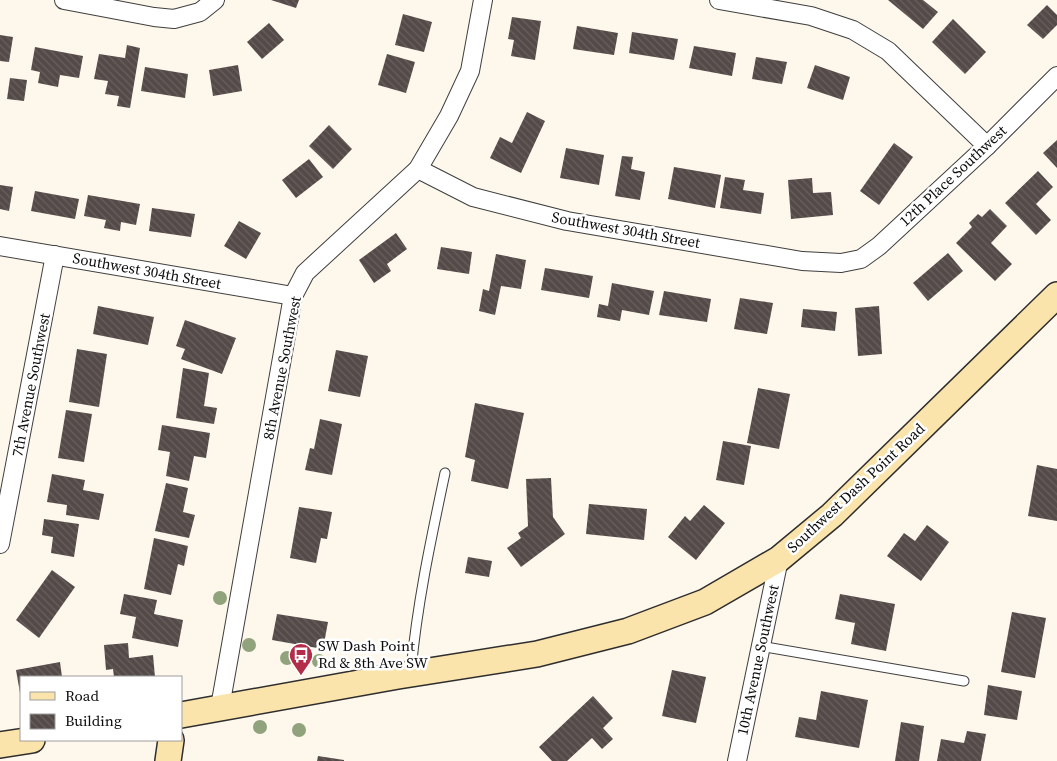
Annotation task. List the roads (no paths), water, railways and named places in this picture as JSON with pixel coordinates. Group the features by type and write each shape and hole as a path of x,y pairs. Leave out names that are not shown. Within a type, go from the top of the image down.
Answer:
{"main road":[{"name":"Southwest Dash Point Road","path":"182,715 410,674 537,654 628,631 705,602 779,559 832,514 1057,295"},
{"path":"0,745 26,741"},
{"path":"168,761 171,741"}],"street":[{"path":"64,0 174,19 200,12 215,0"},
{"name":"8th Avenue Southwest","path":"220,708 293,296 304,273 418,169 449,116 470,71 483,0"},
{"path":"719,0 811,16 853,30 888,51 987,146"},
{"name":"12th Place Southwest","path":"841,264 861,259 879,246 987,146 1057,76"},
{"name":"Southwest 304th Street","path":"418,169 473,197 567,221 802,261 841,264"},
{"name":"Southwest 304th Street","path":"0,246 293,296"},
{"name":"7th Avenue Southwest","path":"0,544 55,255"},
{"name":"10th Avenue Southwest","path":"737,761 779,559"}],"lane":[{"path":"410,674 414,636 445,473"},
{"path":"760,646 964,681"}],"place":[{"name":"SW Dash Point Rd & 8th Ave SW","path":"301,676"}]}
